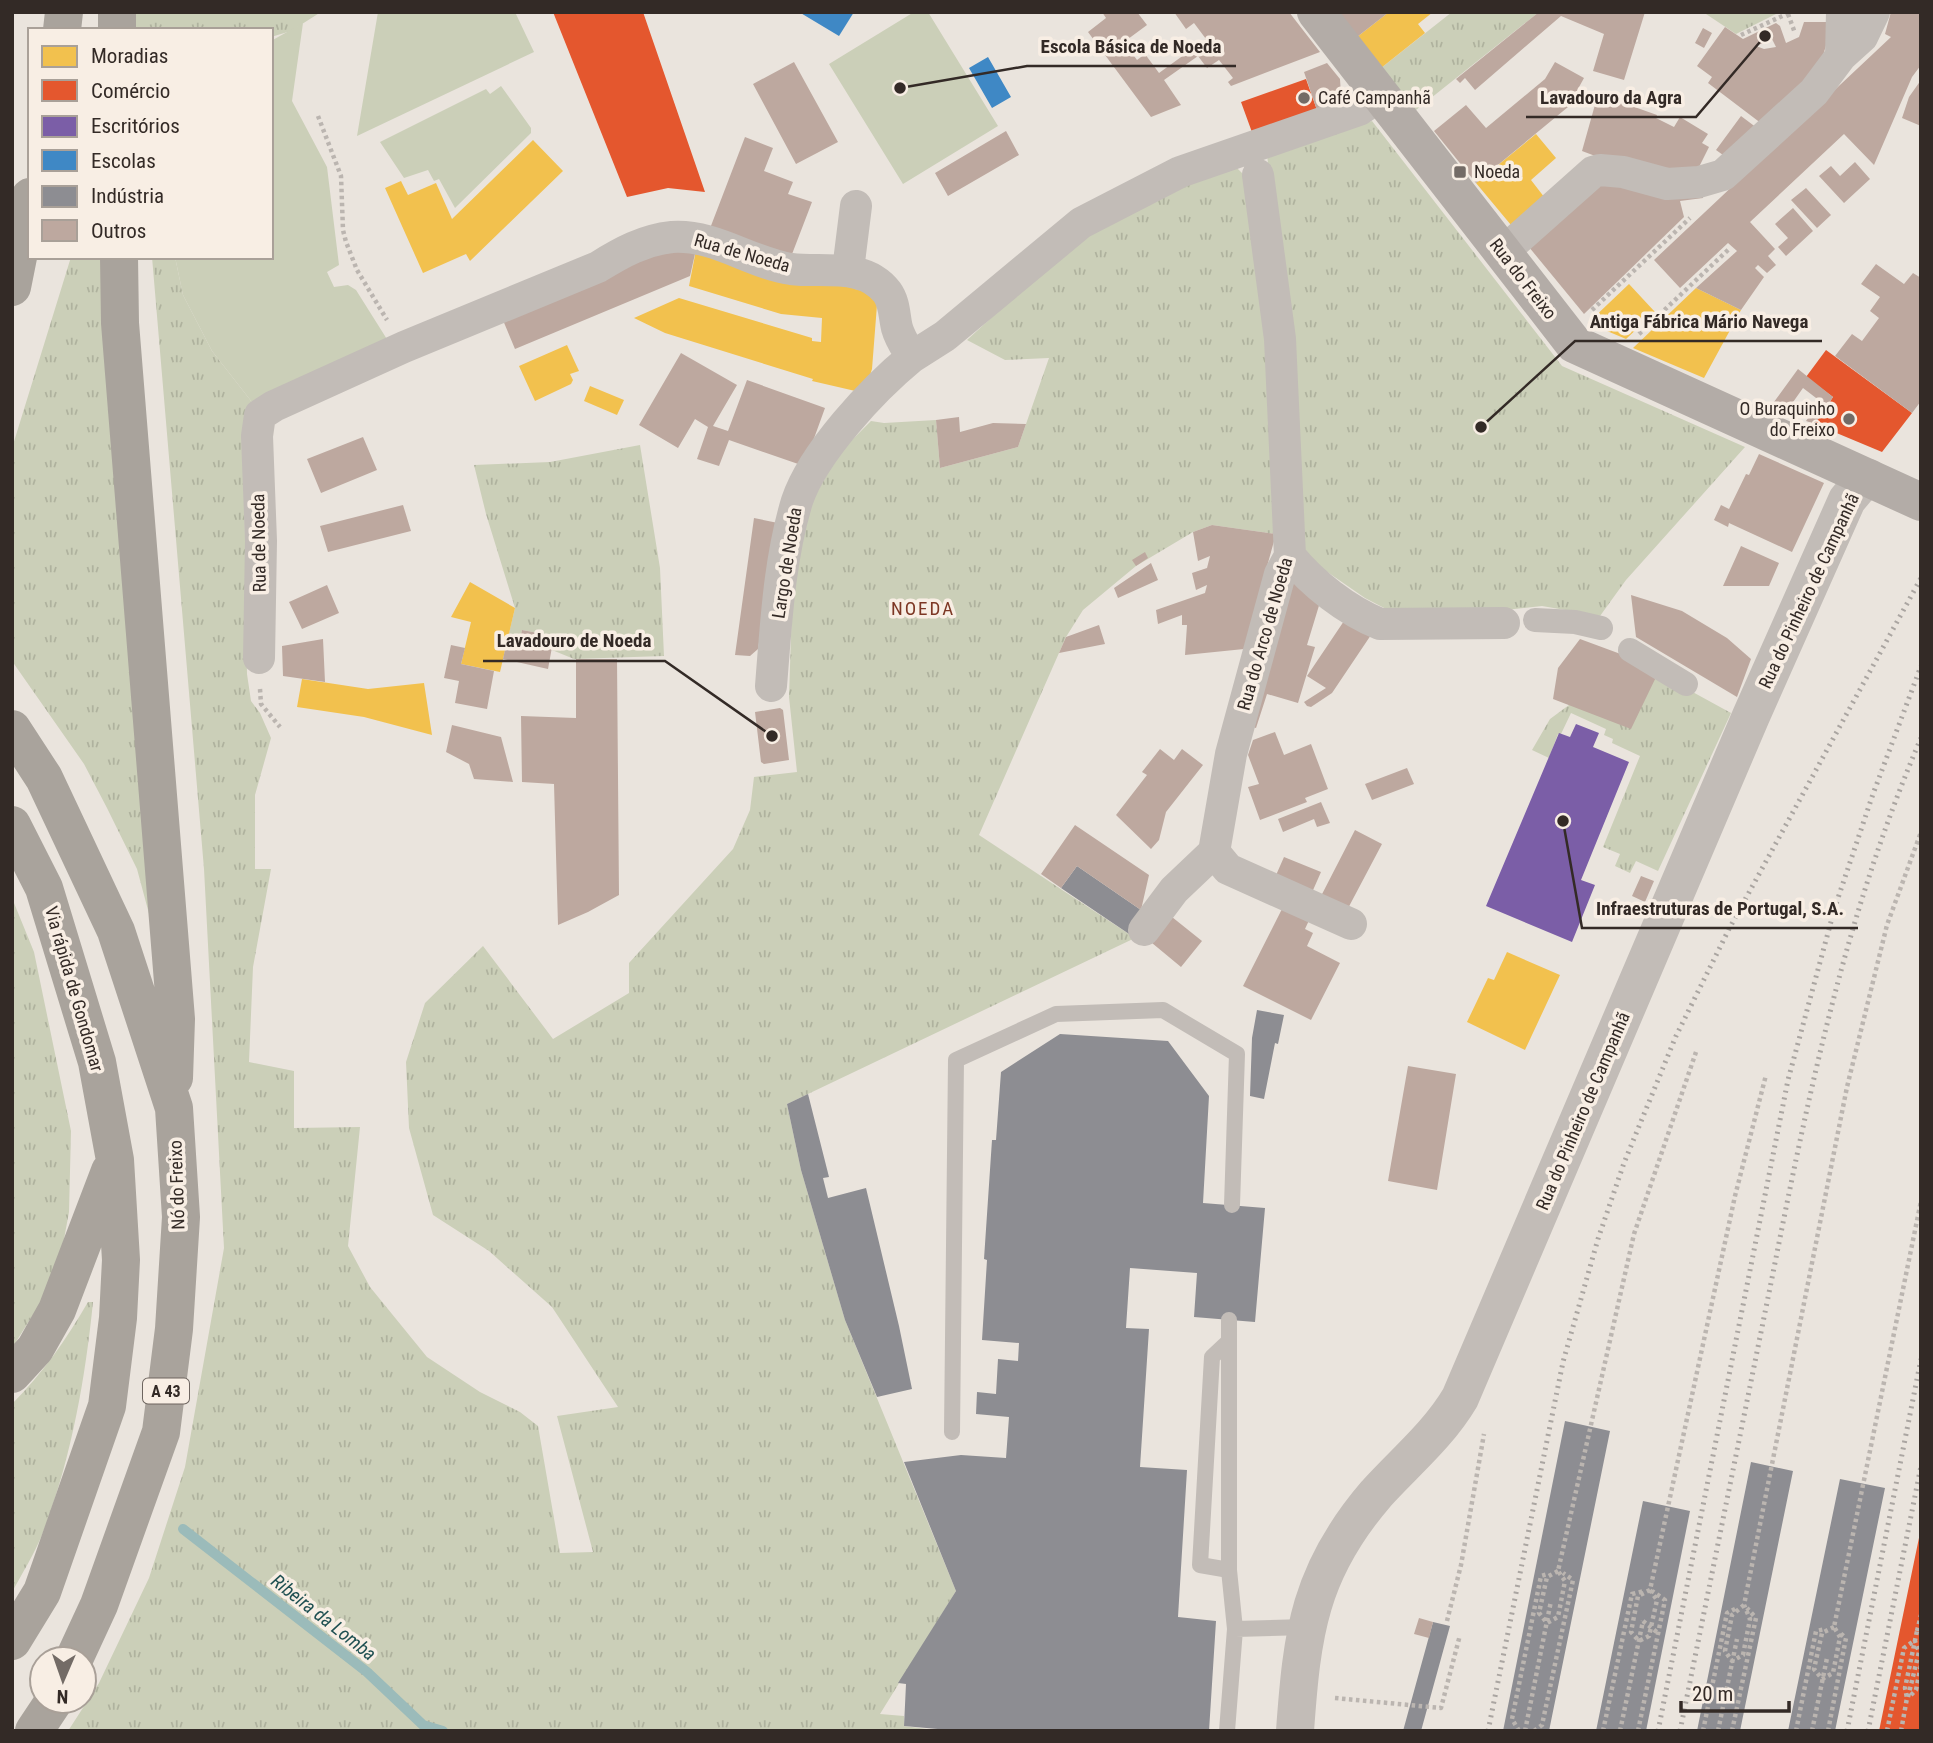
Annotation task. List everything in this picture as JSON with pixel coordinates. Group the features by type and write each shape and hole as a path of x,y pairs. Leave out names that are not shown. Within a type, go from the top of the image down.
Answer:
{"highway":[{"path":"12,287 28,207"},
{"path":"119,259 120,323 176,1019 174,1108"},
{"name":"Nó do Freixo","path":"12,729 44,778 116,931 174,1108 181,1217 174,1329 161,1432 99,1605 80,1645"},
{"name":"Via rápida de Gondomar","path":"12,825 44,888 97,1062 115,1160"},
{"path":"12,1374 35,1349 57,1310 115,1160"},
{"path":"12,1641 42,1592 107,1406 118,1318 121,1260 115,1160"},
{"path":"34,1731 45,1715"}],"main road":[{"name":"Rua do Freixo","path":"1316,12 1574,344 1869,478 1918,495"}],"street":[{"path":"1841,56 1842,12"},
{"path":"1502,253 1593,172 1623,172 1667,184 1699,182 1723,174 1814,92 1841,56 1862,37 1874,12"},
{"path":"912,357 945,335 1081,223 1181,172 1256,161 1359,110 1381,95"},
{"name":"Rua do Arco de Noeda","path":"1214,852 1231,754 1280,575 1290,556 1280,339 1256,161"},
{"path":"848,270 856,206"},
{"name":"Rua de Noeda","path":"259,658 261,541 257,436 260,415 404,347 598,267 628,249 650,240 689,238 789,269 848,270 870,279 887,292 901,340 912,357"},
{"name":"Largo de Noeda","path":"771,686 786,549 798,499 830,443 888,377 912,357"},
{"name":"Rua do Pinheiro de Campanhã","path":"1294,1731 1306,1627 1319,1584 1348,1531 1378,1492 1445,1422 1460,1398 1742,712 1847,500 1869,478"},
{"path":"1290,556 1309,579 1368,619 1380,624 1575,622 1601,628"},
{"path":"1630,650 1686,684"},
{"path":"1144,930 1174,890 1214,852 1228,869 1351,924"}],"lane":[{"path":"953,1432 956,1060 1056,1014 1163,1010 1237,1055 1232,1205"},
{"path":"1227,1731 1235,1629 1229,1570 1229,1320"},
{"path":"1228,1342 1212,1357 1200,1565 1229,1570"},
{"path":"1235,1629 1306,1627"}],"path":[{"path":"1741,34 1789,13 1795,33"},
{"path":"318,116 341,176 346,242 357,270 404,347"},
{"path":"1566,335 1722,188 1723,174"},
{"path":"1611,361 1729,249"},
{"path":"1732,1661 1743,1655 1750,1619 1744,1605 1847,1087 1887,925 1921,832"},
{"path":"1547,1623 1558,1617 1565,1581 1558,1571 1634,1234 1696,1052"},
{"path":"1639,1641 1649,1636 1657,1600 1650,1590 1735,1196 1766,1075"},
{"path":"1828,1731 1840,1637 1833,1627 1921,1201"},
{"path":"1447,1622 1461,1566 1486,1423"},
{"path":"1547,1623 1539,1613 1547,1577 1558,1571"},
{"path":"1519,1731 1512,1719 1541,1576 1558,1571 1573,1580 1542,1725 1534,1731"},
{"path":"1639,1641 1631,1632 1638,1596 1650,1590"},
{"path":"1603,1731 1632,1594 1650,1590 1665,1600 1639,1731"},
{"path":"1534,1608 1551,1601"},
{"path":"1551,1601 1565,1616"},
{"path":"1525,1731 1551,1601"},
{"path":"1732,1661 1725,1651 1732,1615 1744,1605"},
{"path":"1703,1731 1727,1613 1744,1605"},
{"path":"1732,1731 1756,1618 1744,1605"},
{"path":"1908,1698 1905,1688 1921,1615"},
{"path":"1625,1625 1643,1620"},
{"path":"1643,1620 1658,1633"},
{"path":"1620,1731 1643,1620"},
{"path":"1822,1679 1814,1669 1822,1633 1833,1627"},
{"path":"1796,1731 1816,1631 1833,1627"},
{"path":"1833,1627 1846,1638 1836,1673"},
{"path":"1333,1698 1441,1708 1460,1635"},
{"path":"1720,1645 1737,1639"},
{"path":"1737,1639 1749,1652"},
{"path":"1718,1731 1737,1639"},
{"path":"1913,1689 1920,1651 1915,1640"},
{"path":"1887,1731 1904,1648 1915,1640"},
{"path":"1827,1658 1836,1673"},
{"path":"1810,1664 1827,1658"},
{"path":"1812,1731 1827,1658"},
{"path":"1901,1731 1908,1698 1921,1665"},
{"path":"1822,1679 1836,1673"}],"green space":[{"path":"135,12 321,12 291,31 273,36 273,28 135,28"},
{"path":"378,12 515,12 534,52 357,136"},
{"path":"914,12 928,12 998,126 903,184 829,64"},
{"path":"1452,12 1539,12 1416,110 1381,68"},
{"path":"1703,12 1780,12 1736,34"},
{"path":"303,23 292,101 327,167 339,265 327,272 334,287 348,285 356,290 390,344 255,406 212,351 183,295 175,259 273,259 273,40"},
{"path":"501,86 531,128 531,133 455,208 439,179 434,181 428,170 404,178 380,142 486,89 490,94"},
{"path":"1372,121 1562,366 1745,447 1626,580 1600,616 1542,606 1477,613 1388,610 1365,598 1323,569 1297,544 1290,338 1267,155"},
{"path":"1235,166 1248,179 1271,341 1276,534 1212,525 1193,532 1136,566 1083,610 1066,637 979,835 1135,938 787,1104 801,1170 845,1320 956,1591 880,1714 904,1716 904,1726 942,1731 68,1731 78,1715 98,1715 98,1685 149,1578 185,1467 224,1248 204,869 152,259 175,259 183,295 212,351 255,406 244,470 247,674 251,701 260,713 271,738 255,795 255,869 271,869 253,967 249,1062 294,1071 294,1128 360,1127 348,1246 370,1287 427,1357 480,1392 520,1412 538,1426 560,1553 593,1552 557,1416 618,1407 552,1307 489,1251 433,1215 409,1128 406,1062 425,1003 483,946 553,1039 629,993 629,963 733,849 750,810 754,777 797,772 789,697 792,605 803,518 838,454 871,421 884,423 936,420 940,468 1018,447 1049,358 1005,360 967,340 1088,229 1158,193"},
{"path":"70,259 109,259 159,951 137,869 107,808 84,764 12,661 12,448"},
{"path":"640,445 660,568 664,656 574,659 552,650 554,636 522,630 519,644 507,641 515,608 474,465 550,462"},
{"path":"1658,673 1731,713 1658,871 1636,861 1630,873 1615,866 1620,854 1603,847 1640,756 1612,743 1613,739 1604,735 1606,729 1571,713 1561,734 1558,734 1549,758 1532,750 1550,719 1569,705"},
{"path":"12,898 34,952 71,1131 69,1212 57,1277 12,1348"},
{"path":"88,1302 93,1302 90,1332 69,1449 42,1535 12,1592 12,1404 53,1356"}],"building: Moradias":[{"path":"1389,12 1433,12 1418,24 1425,33 1381,68 1357,37"},
{"path":"1536,134 1556,158 1531,180 1548,202 1516,231 1476,183"},
{"path":"533,140 563,171 470,261 466,254 423,273 385,188 401,181 408,195 436,183 452,219"},
{"path":"697,245 856,283 855,289 878,292 872,369 864,393 812,381 813,379 665,333 634,318 679,298 821,342 822,318 781,314 689,286"},
{"path":"1629,284 1655,312 1626,339 1588,323"},
{"path":"1696,288 1741,310 1704,378 1633,348"},
{"path":"567,345 579,371 570,374 573,380 571,384 535,401 519,366"},
{"path":"590,386 624,400 617,415 584,401"},
{"path":"470,582 515,608 500,672 461,664 471,622 451,617"},
{"path":"302,679 368,689 424,683 432,735 364,717 297,707"},
{"path":"1507,952 1560,975 1525,1050 1467,1022 1488,978 1494,980"}],"building: Comércio":[{"path":"553,12 643,12 705,192 668,188 627,197"},
{"path":"1306,79 1318,113 1253,135 1241,102"},
{"path":"1826,350 1912,413 1882,452 1815,424 1833,397 1806,377"},
{"path":"1920,1533 1921,1731 1879,1731"}],"building: Escritórios":[{"path":"1576,724 1599,733 1593,747 1629,762 1581,880 1595,885 1572,942 1486,906 1559,733 1570,737"}],"building: Escolas":[{"path":"799,12 854,12 839,36"},
{"path":"988,57 1011,97 992,108 969,68"}],"building: Indústria":[{"path":"1077,866 1141,910 1135,938 1061,888"},
{"path":"1257,1010 1284,1015 1278,1044 1275,1043 1264,1099 1250,1096 1252,1038"},
{"path":"1060,1034 1168,1041 1209,1096 1203,1203 1265,1208 1255,1322 1194,1317 1197,1273 1130,1268 1126,1328 1149,1329 1140,1467 1187,1470 1178,1617 1216,1621 1209,1731 960,1731 904,1726 906,1684 898,1683 956,1591 904,1462 961,1455 1006,1458 1009,1417 976,1414 977,1392 996,1394 998,1359 1018,1361 1019,1343 982,1340 992,1140 996,1140 1001,1072"},
{"path":"808,1094 829,1177 823,1178 828,1198 866,1188 912,1389 877,1397 845,1320 801,1170 787,1104"},
{"path":"1565,1421 1610,1431 1549,1731 1503,1731"},
{"path":"1751,1462 1793,1471 1740,1731 1697,1731"},
{"path":"1840,1479 1885,1488 1835,1731 1788,1731"},
{"path":"1643,1501 1690,1511 1646,1731 1596,1731"},
{"path":"1433,1622 1450,1626 1421,1731 1403,1731"}],"building: Outros":[{"path":"1102,12 1137,12 1147,25 1124,42 1137,60 1145,54 1159,73 1206,39 1194,23 1186,29 1174,12 1289,12 1320,52 1231,86 1228,82 1233,78 1219,60 1207,68 1198,56 1164,80 1181,105 1151,117 1088,32 1106,18"},
{"path":"1338,12 1389,12 1357,37"},
{"path":"1539,12 1645,12 1624,80 1593,71 1604,34 1561,16 1475,90 1465,78 1460,83 1456,79"},
{"path":"1891,12 1921,12 1921,65 1912,77 1874,165 1844,134 1750,222 1775,249 1768,256 1776,265 1767,273 1758,265 1755,268 1764,277 1741,310 1696,288 1737,251 1728,243 1680,288 1654,260 1891,37 1885,34"},
{"path":"1804,22 1833,22 1819,69 1766,127 1708,83 1712,77 1697,66 1725,27 1743,39 1776,23 1780,26 1786,43 1799,37","holes":["1772,39 1776,47 1764,49 1756,46"]},
{"path":"1703,28 1712,33 1704,48 1695,43"},
{"path":"794,62 838,142 796,164 753,84"},
{"path":"1555,62 1584,78 1568,107 1476,183 1434,131 1466,105 1486,128 1545,79"},
{"path":"1327,63 1340,79 1341,95 1338,102 1318,113 1304,72"},
{"path":"1921,80 1921,126 1902,118 1909,97"},
{"path":"1598,94 1657,115 1656,118 1674,127 1680,117 1708,134 1702,143 1709,147 1695,175 1651,177 1582,151"},
{"path":"1741,116 1761,131 1730,160 1716,150"},
{"path":"1006,131 1019,155 948,196 935,173"},
{"path":"745,137 773,148 764,171 793,182 788,194 812,202 789,262 709,231"},
{"path":"1855,162 1870,179 1844,203 1819,176 1831,166 1840,176"},
{"path":"1591,181 1702,189 1703,198 1680,201 1684,217 1584,314 1524,241"},
{"path":"1806,188 1831,215 1817,228 1791,200"},
{"path":"1793,208 1813,231 1786,256 1778,247 1788,238 1775,224"},
{"path":"684,243 697,245 690,276 515,349 500,313"},
{"path":"1876,264 1904,284 1913,273 1921,278 1921,401 1912,413 1835,356 1852,334 1862,341 1879,318 1870,311 1880,297 1861,284"},
{"path":"681,353 737,385 713,426 728,431 747,380 825,408 804,466 729,440 719,466 697,459 708,427 695,419 678,448 639,425"},
{"path":"1798,369 1833,397 1815,424 1806,421 1820,401 1803,388 1786,412 1771,406"},
{"path":"959,417 960,432 993,423 1026,424 1018,447 940,468 936,420"},
{"path":"363,437 377,470 321,493 307,459"},
{"path":"1759,454 1824,483 1792,552 1729,523 1728,527 1714,520 1721,505 1729,509"},
{"path":"403,505 411,531 328,552 320,526"},
{"path":"754,518 778,523 758,649 750,656 735,655"},
{"path":"1212,525 1276,534 1244,649 1185,655 1187,625 1182,625 1182,615 1158,624 1156,610 1205,593 1207,585 1196,590 1192,573 1207,568 1210,556 1198,561 1193,532"},
{"path":"1741,546 1779,563 1769,586 1723,586"},
{"path":"1145,552 1148,558 1136,566 1132,560"},
{"path":"1151,563 1158,580 1118,598 1114,588"},
{"path":"1291,579 1321,599 1307,645 1315,647 1298,703 1267,694 1256,728 1246,725"},
{"path":"327,585 339,613 302,629 289,602"},
{"path":"1631,595 1682,611 1727,638 1751,659 1737,697 1636,637"},
{"path":"1344,621 1373,632 1332,693 1311,707 1307,706 1304,702 1326,688 1307,676"},
{"path":"1099,625 1105,644 1059,653 1066,637"},
{"path":"522,630 554,636 548,669 503,659 507,641 519,644"},
{"path":"323,639 325,682 283,676 282,646"},
{"path":"1580,639 1626,656 1658,673 1631,729 1553,699 1558,668"},
{"path":"451,645 465,648 461,664 494,671 487,709 455,703 459,681 444,678"},
{"path":"576,659 617,659 619,895 558,925 554,784 522,782 521,716 576,718"},
{"path":"780,708 783,710 789,760 764,764 761,762 755,712"},
{"path":"452,725 501,737 513,782 474,779 469,764 446,752"},
{"path":"1275,732 1284,755 1311,744 1328,789 1305,798 1307,802 1260,820 1248,787 1259,784 1248,755 1253,740"},
{"path":"1160,749 1174,760 1182,749 1203,765 1166,812 1159,840 1151,849 1116,815 1147,775 1142,772"},
{"path":"1407,768 1414,784 1372,800 1365,784"},
{"path":"1321,802 1330,823 1317,827 1314,819 1283,832 1278,819"},
{"path":"1075,825 1149,875 1141,910 1077,866 1061,888 1041,874"},
{"path":"1355,830 1382,844 1345,914 1319,900"},
{"path":"1284,857 1321,872 1310,897 1273,882"},
{"path":"1641,876 1654,881 1645,902 1632,896"},
{"path":"1285,903 1311,916 1305,929 1313,933 1307,946 1340,963 1311,1020 1243,986"},
{"path":"1167,913 1202,941 1181,967 1146,938"},
{"path":"1408,1066 1456,1074 1437,1190 1388,1181"},
{"path":"1419,1618 1433,1622 1429,1638 1414,1634"}],"waterway":[{"name":"Ribeira da Lomba","path":"183,1529 367,1672 423,1725 443,1731"}],"railway":[{"path":"1488,1731 1563,1362 1598,1239 1624,1163 1676,1036 1729,929 1921,578"},
{"path":"1658,1731 1788,1080 1835,907 1873,794 1921,666"},
{"path":"1680,1731 1816,1069 1851,935 1895,803 1921,738"},
{"path":"1847,1731 1921,1359"},
{"path":"1868,1731 1921,1466"}],"place":[{"name":"Lavadouro da Agra","path":"1765,36"},
{"name":"Escola Básica de Noeda","path":"900,88"},
{"name":"Café Campanhã","path":"1304,98"},
{"name":"Noeda","path":"1460,172"},
{"name":"O Buraquinho do Freixo","path":"1849,419"},
{"name":"Antiga Fábrica Mário Navega","path":"1481,427"},
{"name":"Lavadouro de Noeda","path":"772,736"},
{"name":"Infraestruturas de Portugal, S.A.","path":"1563,821"}],"district":[{"name":"NOEDA","path":"923,608"}]}
